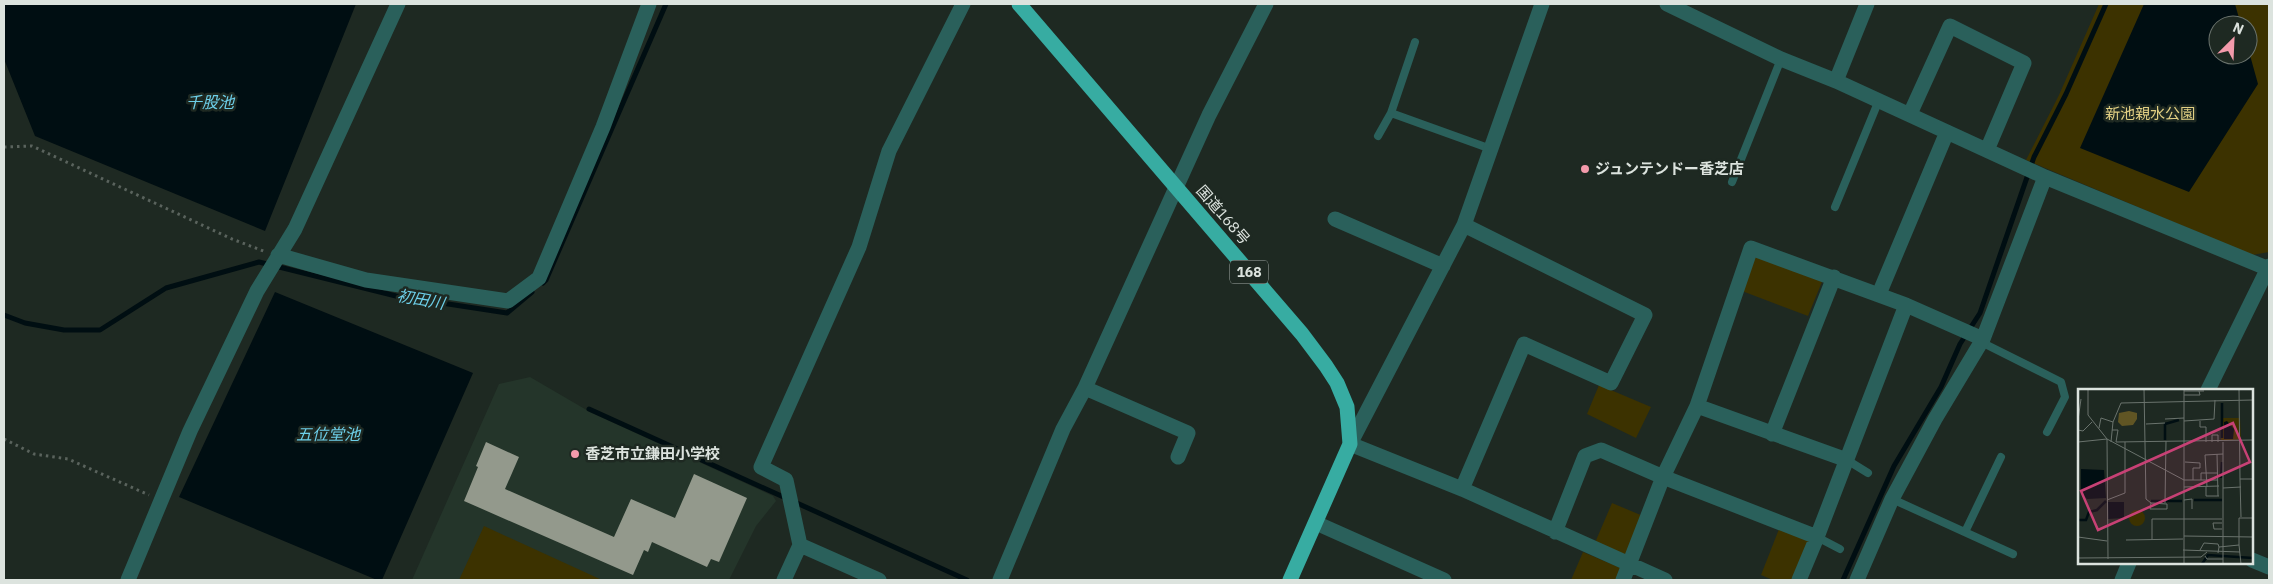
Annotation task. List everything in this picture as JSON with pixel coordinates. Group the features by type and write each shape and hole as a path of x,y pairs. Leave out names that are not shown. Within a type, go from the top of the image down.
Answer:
{"highway":[{"name":"国道168号","path":"1019,4 1302,334 1337,383 1346,407 1350,444 1290,580"}],"street":[{"path":"128,580 190,431 274,262 295,229 398,4"},
{"path":"274,262 366,280 508,301 539,278 604,127 649,4"},
{"path":"784,580 800,545 786,480 761,467 859,247 889,151 963,4"},
{"path":"1000,580 1063,429 1085,388 1209,115 1266,4"},
{"path":"1542,4 1464,225 1350,444 1462,489 1665,580"},
{"path":"1836,81 1867,4"},
{"path":"1676,6 1781,59 1879,100 2045,176 2268,268 2208,389"},
{"path":"1910,114 1950,26 2024,63 1987,150"},
{"path":"1879,294 1948,132"},
{"path":"1857,580 1892,499 1935,419 1982,340 2045,176"},
{"path":"1335,219 1443,266"},
{"path":"1462,489 1524,344 1611,383 1645,315 1464,225"},
{"path":"1624,580 1663,477 1697,406 1751,248 1906,304 1982,340"},
{"path":"1772,434 1834,277"},
{"path":"1798,580 1817,537 1906,304"},
{"path":"1085,388 1188,433 1178,457"},
{"path":"1697,406 1847,460"},
{"path":"1555,532 1585,456 1601,450 1663,477 1817,537"},
{"path":"1316,523 1444,580"},
{"path":"800,545 879,580"},
{"path":"2253,560 2269,567"},
{"path":"2122,580 2129,564"}],"lane":[{"path":"1378,136 1391,113 1415,42"},
{"path":"1732,182 1781,59"},
{"path":"1835,207 1879,100"},
{"path":"1391,113 1491,149"},
{"path":"1982,340 2061,382 2065,397 2047,432"},
{"path":"1965,532 2001,457"},
{"path":"1847,460 1868,473"},
{"path":"1892,499 2013,554"},
{"path":"1817,537 1840,549"}],"path":[{"path":"4,147 32,146 254,248 274,262"},
{"path":"4,439 34,454 68,459 161,500"}],"shaded area":[{"name":"香芝市立鎌田小学校","path":"530,377 590,412 773,496 776,501 756,526 729,580 412,580 499,384"}],"green space":[{"name":"新池親水公園","path":"2099,4 2269,4 2269,252 2252,255 2026,160 2059,95"},
{"path":"1753,253 1824,277 1808,316 1742,291"},
{"path":"1599,385 1651,407 1636,438 1587,414"},
{"path":"1612,503 1643,516 1625,559 1594,545"},
{"path":"484,526 602,580 459,580"},
{"path":"1779,529 1812,540 1795,580 1773,580 1761,575"},
{"path":"1583,552 1623,569 1618,580 1571,580"}],"water":[{"name":"千股池","path":"4,4 356,4 265,231 35,136 4,59"},
{"path":"2144,4 2235,4 2238,15 2208,15 2208,65 2253,65 2258,84 2189,192 2080,148"},
{"name":"五位堂池","path":"275,292 473,373 382,580 377,580 179,497"}],"building":[{"path":"486,442 519,457 505,489 614,537 631,499 675,518 694,474 747,498 719,562 711,559 707,567 652,542 648,552 644,550 633,575 464,501"}],"waterway":[{"name":"初田川","path":"543,283 546,280 666,4"},
{"path":"1843,580 1894,466 1941,387 1960,344 1980,313 2034,157 2066,94 2106,4"},
{"name":"初田川","path":"4,315 25,323 64,330 100,330 166,288 259,262 396,296 507,313 532,292"},
{"path":"589,409 967,580"}],"place":[{"name":"ジュンテンドー香芝店","path":"1585,169"},
{"name":"香芝市立鎌田小学校","path":"575,454"}]}
